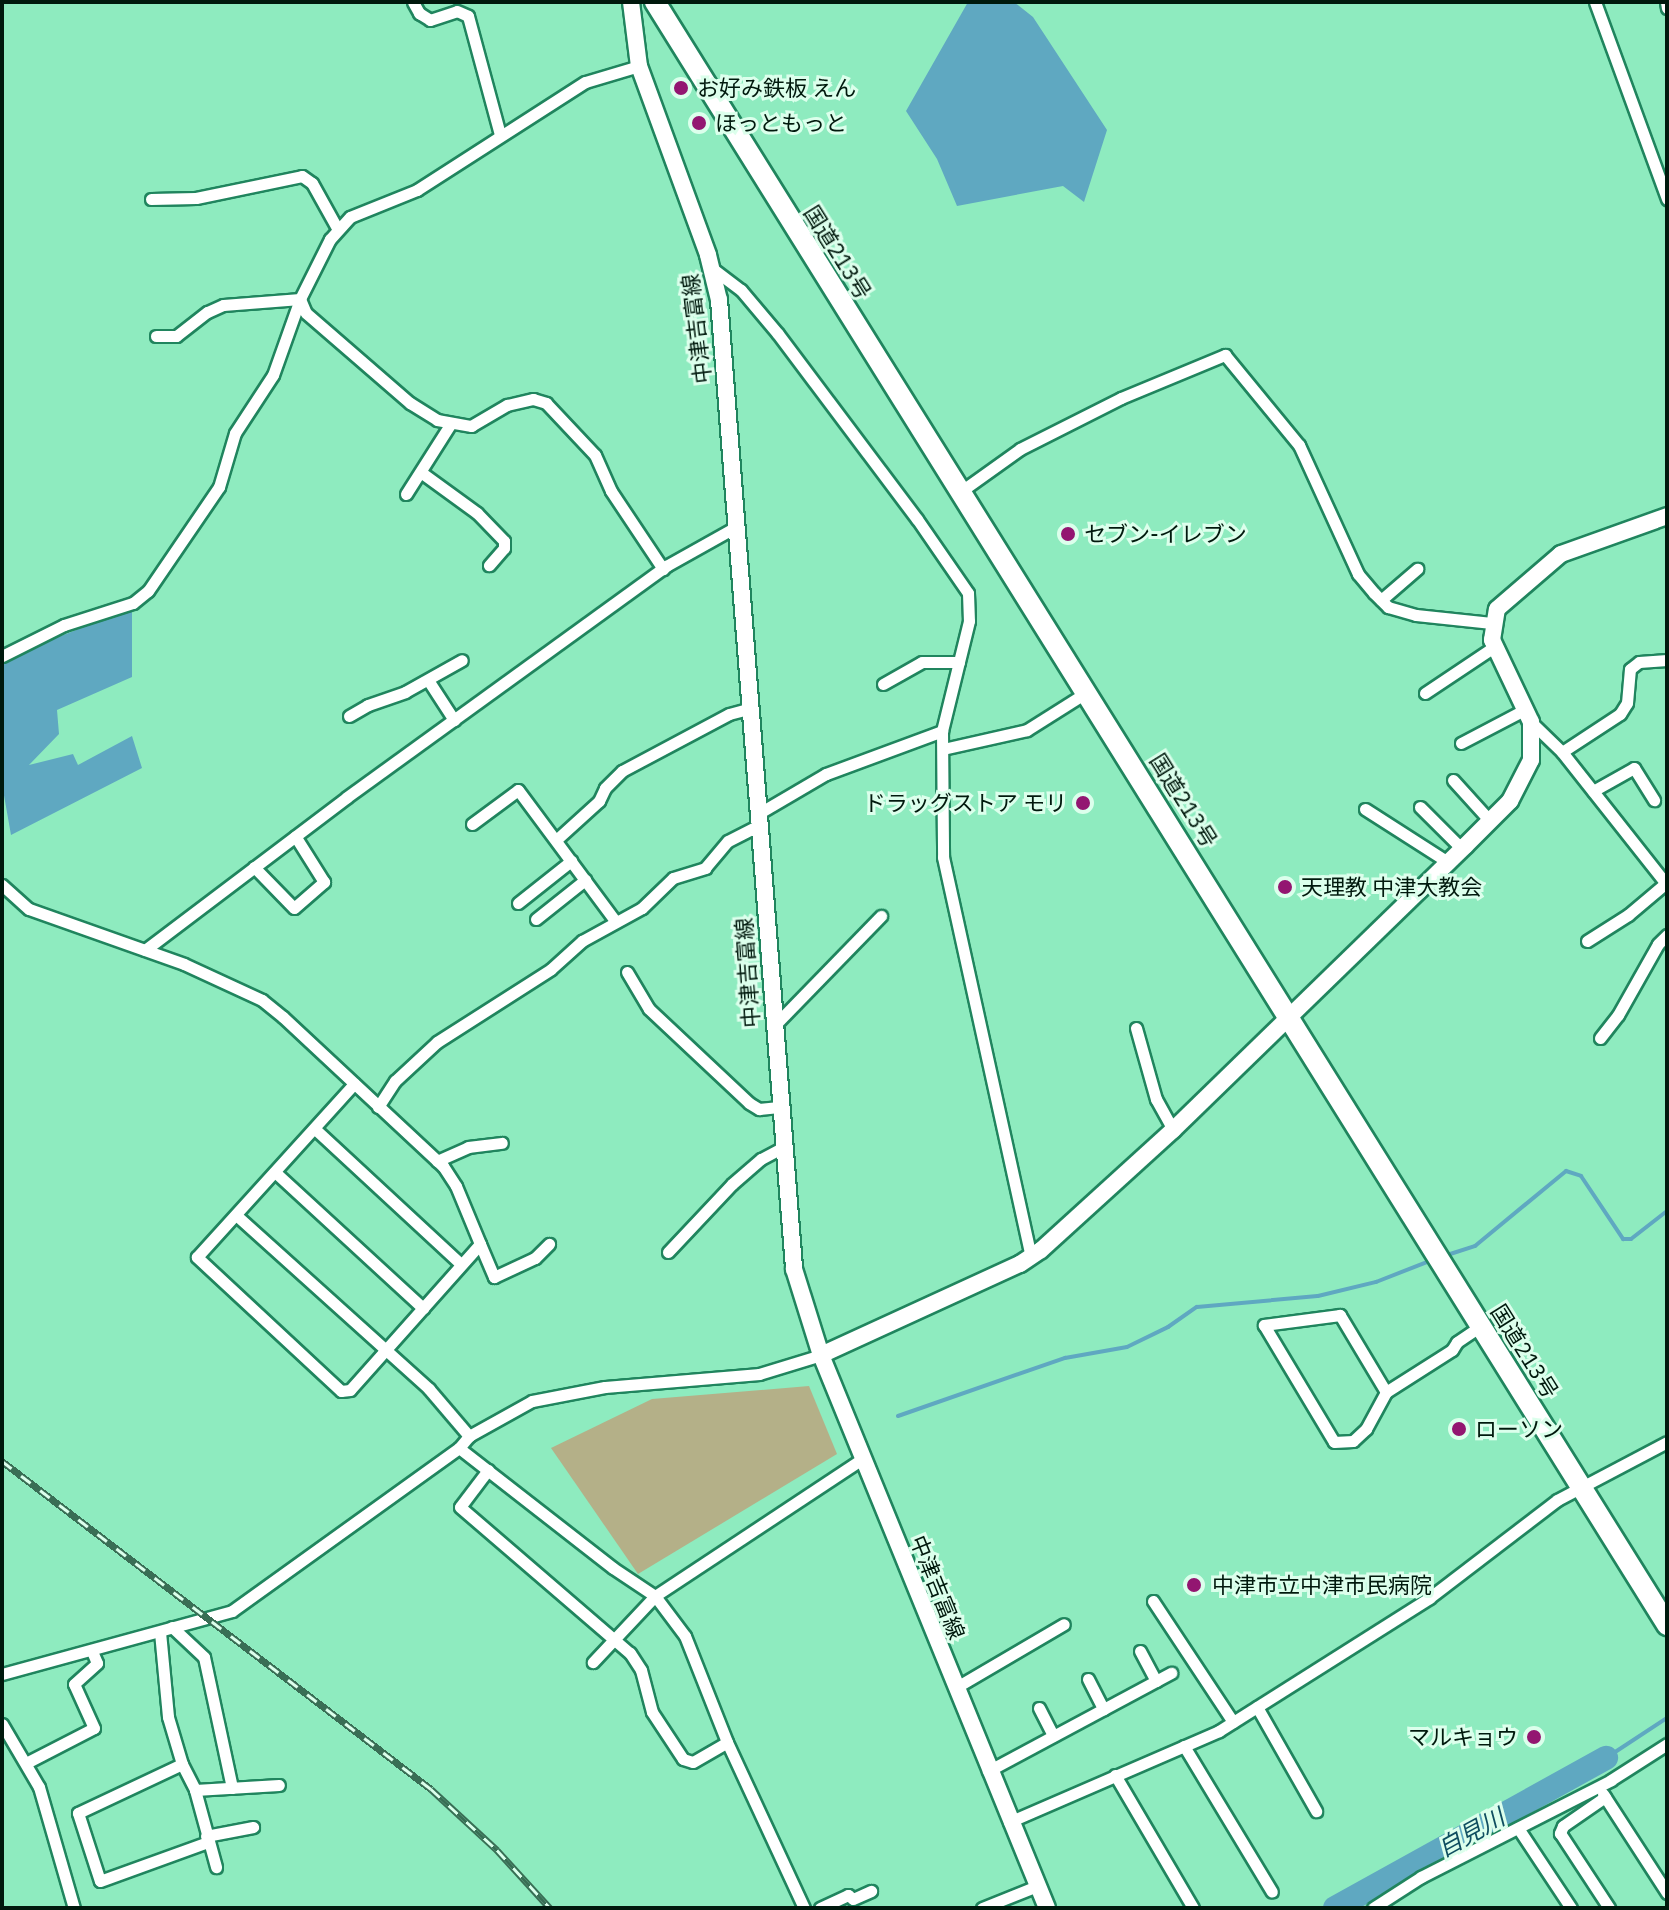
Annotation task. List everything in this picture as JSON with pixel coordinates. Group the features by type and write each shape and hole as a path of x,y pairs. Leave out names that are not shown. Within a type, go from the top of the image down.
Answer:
{"highway":[{"name":"国道213号","path":"655,2 1667,1625"}],"main road":[{"name":"中津吉富線","path":"631,2 639,66 713,269 719,300 748,709 794,1269 821,1355 862,1459 1047,1908"},
{"path":"821,1355 1031,1257 1067,1229 1462,849 1517,792 1528,770 1533,740 1528,716 1494,647 1492,623 1502,603 1561,554 1667,516"}],"street":[{"path":"413,2 419,13 430,20 457,11 468,16 500,135"},
{"path":"1595,2 1667,199"},
{"path":"2,656 64,625 133,603 148,591 219,487 235,433 273,375 300,299 337,228 355,213 417,190 585,82 639,66"},
{"path":"1653,161 1667,154"},
{"path":"151,199 196,198 302,176 312,183 337,228"},
{"path":"713,269 741,290 778,334 964,586 970,610 942,731 945,869 1031,1257"},
{"path":"156,336 176,336 207,312 223,305 300,299"},
{"path":"300,299 306,313 430,417 471,426 497,409 528,399 546,403 595,455 611,491 663,569"},
{"path":"960,492 1020,449 1121,398 1225,355 1299,445 1358,574 1381,600 1388,607 1416,615 1492,623"},
{"path":"406,494 451,423"},
{"path":"422,473 477,513 504,541 504,548 489,565"},
{"path":"145,950 295,836 663,569 734,528"},
{"path":"1381,600 1417,569"},
{"path":"1425,693 1494,647"},
{"path":"349,716 428,680 462,660"},
{"path":"1562,752 1620,714 1627,703 1630,669 1639,662 1667,660"},
{"path":"883,684 922,662 959,662"},
{"path":"428,680 454,720"},
{"path":"943,749 1027,730 1088,692"},
{"path":"556,840 599,801 605,788 622,771 729,714 748,709"},
{"path":"1461,743 1528,716 1562,752 1667,884 1628,915 1587,941"},
{"path":"378,1107 395,1081 437,1042 551,969 582,941 649,903 673,878 705,868 728,841 826,774 942,731"},
{"path":"1593,791 1634,768 1654,800"},
{"path":"1453,780 1490,821"},
{"path":"472,824 518,790 616,922"},
{"path":"1420,807 1462,849"},
{"path":"1365,809 1448,862"},
{"path":"254,867 294,908 324,882 295,836"},
{"path":"518,903 571,861"},
{"path":"536,919 585,880"},
{"path":"2,885 29,909 224,980 262,1000 437,1161 456,1186 494,1277 535,1258 549,1244"},
{"path":"773,1027 881,916"},
{"path":"1600,1038 1618,1015 1658,944 1667,935"},
{"path":"627,972 649,1009 749,1103 759,1109 779,1107"},
{"path":"1136,1028 1156,1099 1173,1130"},
{"path":"354,1084 197,1257 341,1391 350,1390 480,1244"},
{"path":"315,1129 461,1264"},
{"path":"437,1161 468,1147 502,1143"},
{"path":"668,1252 732,1184 761,1159 782,1148"},
{"path":"276,1173 423,1308"},
{"path":"236,1215 384,1352 429,1389 469,1436"},
{"path":"1386,1392 1340,1315 1264,1325 1334,1442 1353,1441 1366,1429 1386,1392 1452,1350 1457,1342 1481,1326"},
{"path":"2,1674 232,1611 459,1448 469,1436 524,1404 569,1391 759,1374 821,1355"},
{"path":"1009,1822 1233,1722 1429,1598 1517,1529 1580,1486 1667,1442"},
{"path":"459,1448 613,1568 655,1596 685,1636 727,1742 804,1908"},
{"path":"593,1662 655,1596 862,1459"},
{"path":"488,1470 460,1507 630,1653 641,1670 652,1712 683,1759 693,1762 727,1742"},
{"path":"1153,1601 1233,1722"},
{"path":"955,1688 1064,1624"},
{"path":"166,1630 168,1717 182,1764 195,1790 216,1867"},
{"path":"166,1630 204,1657 232,1788"},
{"path":"28,1762 94,1728 74,1684 97,1663 92,1651"},
{"path":"1140,1651 1156,1681"},
{"path":"988,1771 1171,1673"},
{"path":"1088,1679 1103,1709"},
{"path":"1257,1707 1316,1811"},
{"path":"1039,1708 1053,1736"},
{"path":"2,1724 28,1762 39,1787 74,1908"},
{"path":"1373,1908 1421,1877 1597,1787 1667,1744"},
{"path":"1184,1746 1272,1892"},
{"path":"182,1764 78,1813 100,1881 207,1839 253,1827"},
{"path":"1115,1775 1193,1908"},
{"path":"195,1790 279,1785"},
{"path":"1597,1787 1667,1893"},
{"path":"1605,1797 1563,1826 1560,1833 1609,1908"},
{"path":"1518,1828 1571,1908"},
{"path":"982,1908 1037,1886"},
{"path":"820,1908 848,1895 853,1899 871,1891"}],"shaded area":[{"path":"809,1386 837,1454 638,1574 551,1448 652,1399"}],"water":[{"path":"968,2 1014,2 1033,17 1107,130 1084,202 1063,186 957,206 937,159 906,111"},
{"path":"132,608 132,677 57,710 59,734 29,765 73,754 78,765 132,736 142,768 11,835 2,784 2,665 28,649"}],"waterway":[{"path":"1444,1256 1475,1246 1566,1171 1581,1176 1623,1239 1631,1239 1667,1211"},
{"path":"898,1416 1065,1358 1127,1347 1168,1327 1197,1307 1318,1296 1376,1282 1432,1260"},
{"path":"1606,1758 1667,1718"},
{"name":"自見川","path":"1335,1908 1606,1758"}],"railway":[{"path":"2,1461 431,1789 497,1850 550,1908"}],"place":[{"name":"お好み鉄板 えん","path":"681,88"},
{"name":"ほっともっと","path":"699,123"},
{"name":"セブン-イレブン","path":"1068,534"},
{"name":"ドラッグストア モリ","path":"1083,803"},
{"name":"天理教 中津大教会","path":"1285,887"},
{"name":"ローソン","path":"1459,1429"},
{"name":"中津市立中津市民病院","path":"1194,1585"},
{"name":"マルキョウ","path":"1534,1737"}]}
